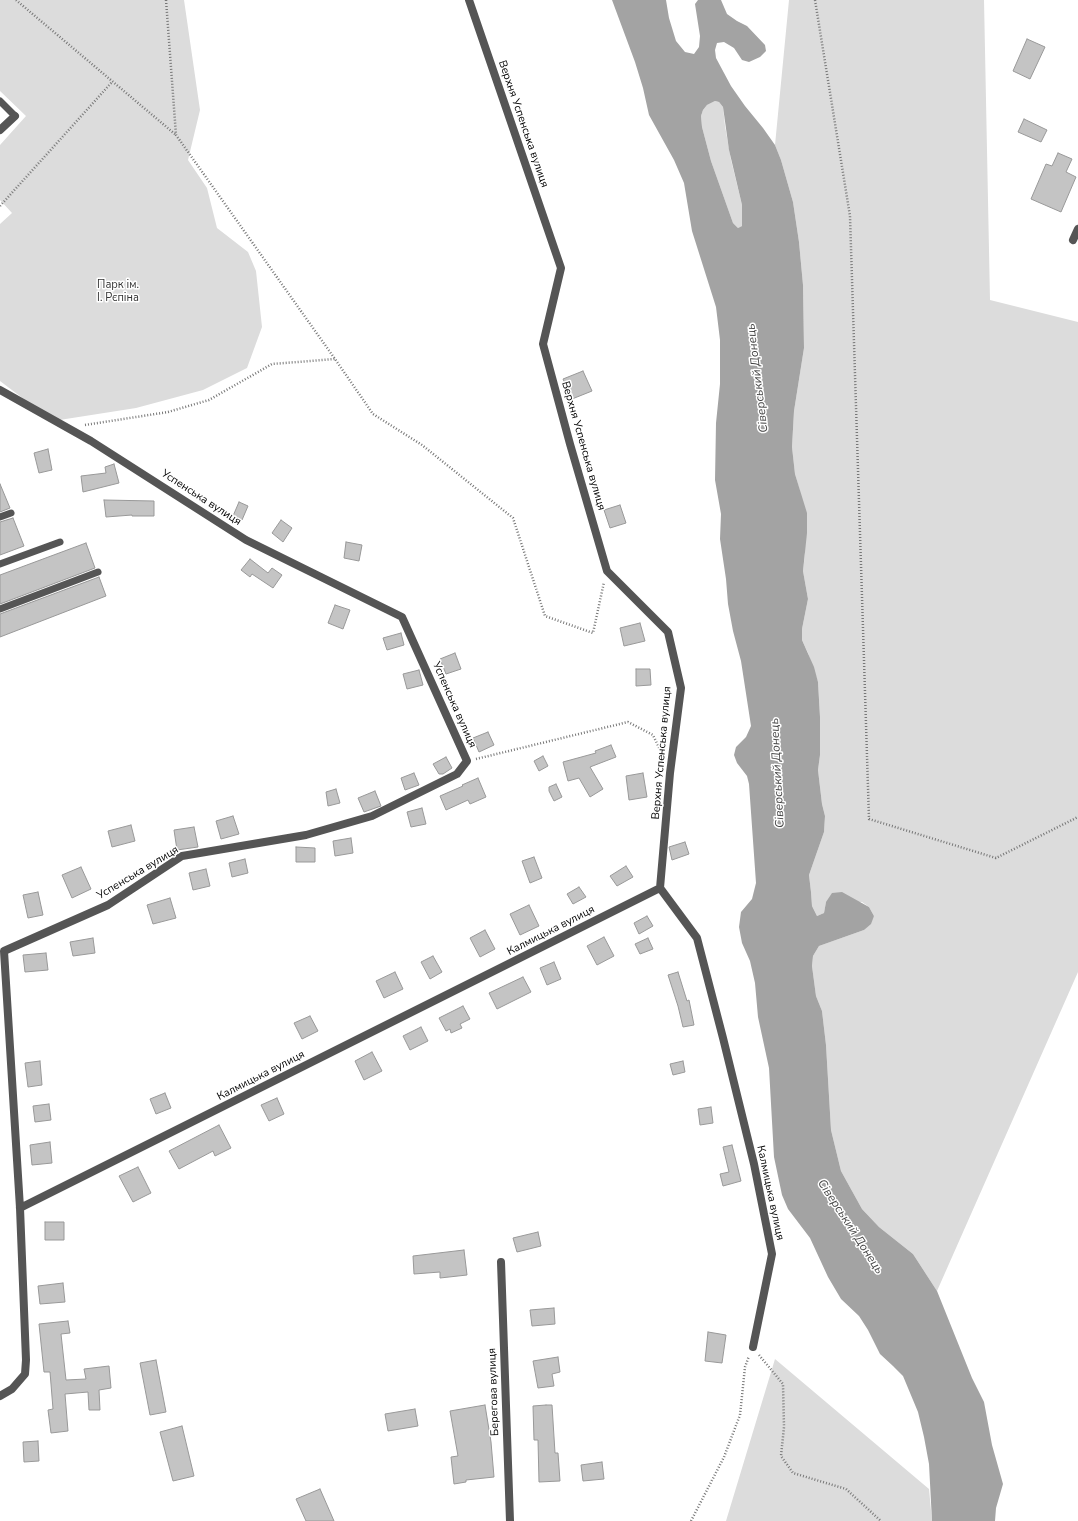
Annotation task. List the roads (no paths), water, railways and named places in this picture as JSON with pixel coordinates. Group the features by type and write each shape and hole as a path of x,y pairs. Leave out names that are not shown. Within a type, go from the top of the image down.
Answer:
{"street":[{"name":"Верхня Успенська вулиця","path":"469,0 561,268 543,344 607,571 668,632 681,688 670,773 660,888"},
{"path":"0,130 15,116"},
{"path":"1076,241 1078,229"},
{"name":"Успенська вулиця","path":"0,390 91,441 246,540 402,617 467,761 457,774 372,816 306,835 182,856 108,906 4,950 20,1208"},
{"name":"Калмицька вулиця","path":"20,1208 660,888 697,938 754,1164 772,1254 753,1347"},
{"path":"0,1396 12,1389 25,1374 26,1360 20,1208"},
{"name":"Берегова вулиця","path":"501,1262 510,1521"}],"lane":[{"path":"0,101 15,116"},
{"path":"0,516 11,513"},
{"path":"0,564 60,542"},
{"path":"0,610 98,572"}],"water":[{"name":"Сіверський Донець","path":"612,0 666,0 669,18 676,41 685,52 694,54 699,47 700,36 695,4 698,0 721,0 727,14 747,26 765,45 766,51 760,57 749,62 742,60 734,48 724,42 717,43 715,50 716,58 731,86 775,145 781,160 793,202 799,242 803,285 804,348 794,411 792,447 795,474 807,513 807,533 803,571 808,599 802,629 802,640 814,667 818,682 820,755 818,770 825,816 824,832 809,875 812,906 817,916 824,913 826,902 832,893 842,892 869,907 874,916 871,924 864,930 819,946 813,956 812,966 816,996 822,1011 826,1045 831,1130 841,1171 862,1209 879,1227 913,1254 937,1291 972,1378 984,1402 992,1445 1003,1484 996,1508 995,1521 932,1521 929,1464 924,1437 918,1412 903,1376 880,1354 859,1316 841,1299 828,1277 810,1238 788,1209 782,1195 774,1157 769,1068 758,1017 755,983 750,961 742,943 739,927 741,912 752,899 756,883 749,784 747,776 737,763 734,755 736,747 746,737 751,726 741,661 728,604 720,539 721,514 715,480 716,423 720,384 720,340 716,307 692,231 684,183 674,160 649,115 635,62","holes":["715,101 719,102 723,107 729,150 742,205 742,226 738,228 733,223 711,161 702,127 701,116 703,110 707,105"]}],"park label":[{"name":"Парк ім. І. Рєпіна","path":"118,291"}]}
